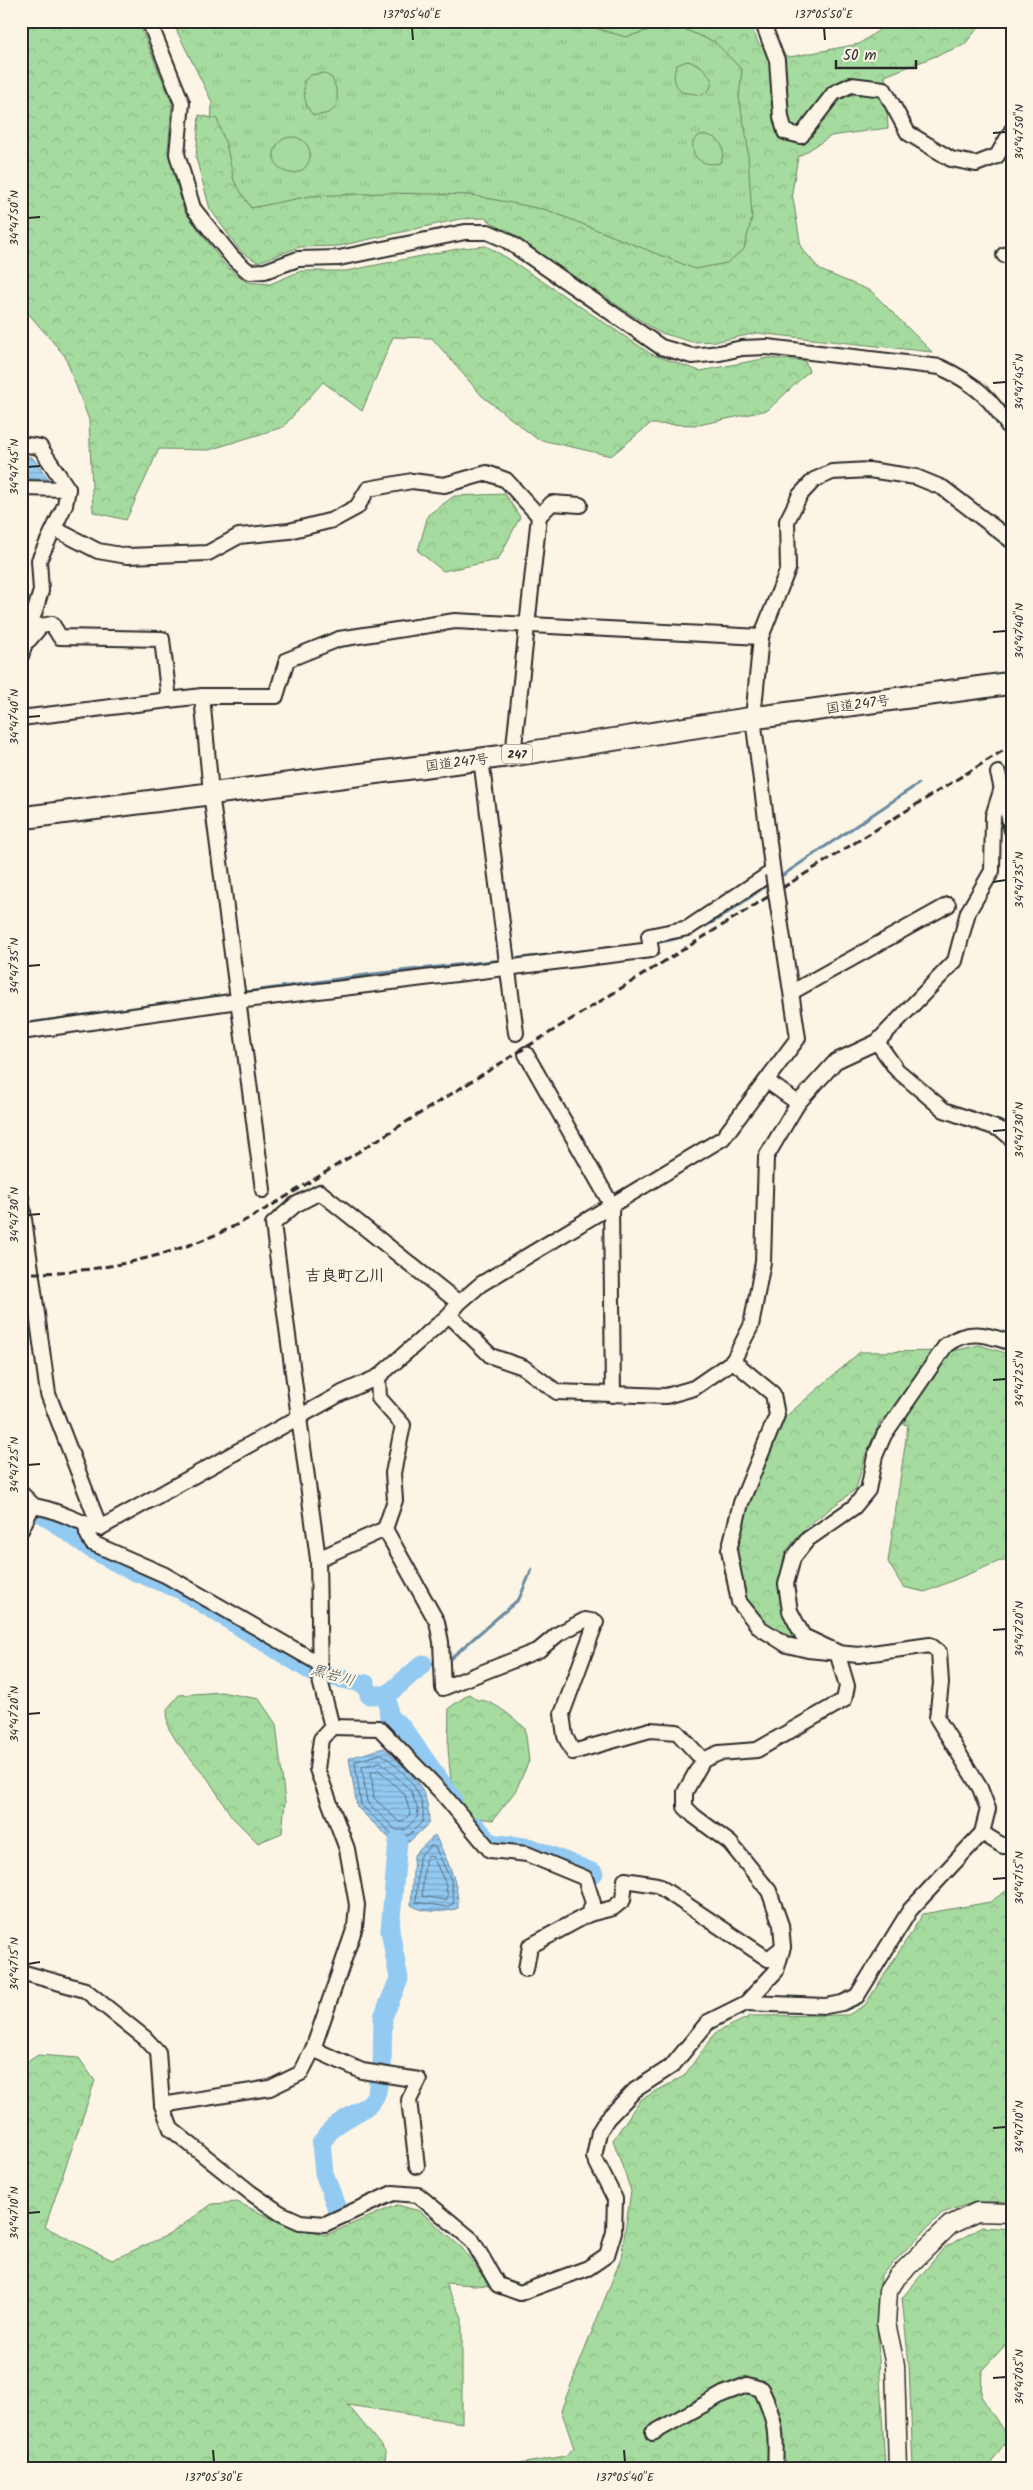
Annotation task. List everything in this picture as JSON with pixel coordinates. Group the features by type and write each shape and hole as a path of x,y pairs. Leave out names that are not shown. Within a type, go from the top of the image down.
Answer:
{"highway":[{"name":"国道247号","path":"21,818 481,759 753,718 1012,683"}],"main road":[{"path":"898,2469 895,2365 886,2323 888,2291 897,2277 950,2225 977,2212 1012,2213"}],"street":[{"path":"149,21 182,103 177,154 193,208 233,258 249,272 265,271 298,259 339,258 465,232 488,232 506,240 661,346 692,356 742,348 767,347 860,356 940,367 965,378 998,408 1012,432"},
{"path":"762,21 777,60 781,117 785,132 801,136 834,93 851,85 884,89 908,133 952,159 976,164 997,156 1012,130"},
{"path":"21,444 40,447 68,489 55,529 39,560 41,590 23,650"},
{"path":"320,1664 165,1575 92,1543 87,1533 93,1527 342,1393 378,1378 450,1315 459,1303 481,1284 723,1138 798,1038 773,873 753,718 761,637 788,569 788,521 800,495 814,480 832,472 869,470 916,477 950,493 1012,541"},
{"path":"55,529 98,551 127,556 208,553 239,536 289,531 333,520 356,507 368,489 412,481 444,485 487,473 506,480 539,516"},
{"path":"21,488 68,489"},
{"path":"513,754 539,516 552,504 580,505"},
{"path":"21,718 202,696 276,696 287,660 340,639 454,621 761,637"},
{"path":"23,650 41,626 52,624 60,637 162,639 169,700"},
{"path":"202,696 211,793 263,1190"},
{"path":"481,759 516,1033"},
{"path":"998,773 1012,830"},
{"path":"450,1315 491,1356 523,1367 557,1392 666,1396 694,1388 733,1361 750,1326 763,1262 766,1157 798,1103 836,1060 877,1042 955,961 968,912 992,871 993,816 1001,791"},
{"path":"21,1032 238,1001 508,967 650,943 688,928 773,873"},
{"path":"792,992 948,905"},
{"path":"877,1042 897,1070 944,1110 1002,1130 1012,1139"},
{"path":"526,1054 611,1204 612,1394"},
{"path":"767,1081 798,1103"},
{"path":"332,1727 320,1680 318,1559 273,1224 295,1205 320,1192 459,1303"},
{"path":"21,1197 48,1394 93,1527"},
{"path":"21,1972 85,1990 146,2038 158,2052 162,2105 171,2129 251,2193 280,2213 300,2222 325,2224 393,2193 418,2195 472,2240 498,2285 520,2293 580,2271 607,2255 614,2232 615,2199 594,2156 599,2132 607,2119 634,2090 672,2066 708,2022 746,2003 776,1971 783,1947 781,1925 769,1891 730,1843 685,1807 685,1792 703,1760 719,1753 757,1750 844,1700 848,1686 837,1652 803,1636 790,1611 786,1584 793,1558 808,1539 854,1507 868,1490 875,1456 884,1434 946,1345 959,1336 977,1334 1012,1343"},
{"path":"733,1361 773,1394 777,1415 741,1503 729,1550 738,1602 760,1628 787,1645 808,1650 858,1655 930,1644 939,1652 942,1683 937,1718 980,1788 988,1809 982,1833 910,1910 857,1996 842,2003 826,2006 746,2003"},
{"path":"318,1559 385,1529 395,1500 393,1473 403,1425 379,1398 378,1378"},
{"path":"21,1493 29,1506 23,1528"},
{"path":"29,1506 58,1511 93,1527"},
{"path":"385,1529 437,1622 441,1642 443,1688 540,1650 558,1634 585,1620 596,1622 562,1714 565,1736 573,1752 650,1730 677,1732 703,1760"},
{"path":"162,2105 270,2088 302,2073 313,2049 355,1927 356,1905 346,1849 317,1769 320,1739 332,1727 379,1728 443,1794 490,1850 527,1854 585,1878 593,1903 589,1914"},
{"path":"982,1833 1003,1846 1012,1846"},
{"path":"526,1969 530,1946 589,1914 614,1908 623,1900 625,1880 657,1885 768,1959 783,1947"},
{"path":"313,2049 362,2070 419,2080 409,2100 417,2166"},
{"path":"653,2433 723,2394 747,2385 761,2389 769,2405 777,2432 775,2469"}],"green space":[{"path":"21,21 138,21 172,103 168,152 184,210 224,264 246,282 270,284 301,271 346,271 462,248 486,246 509,259 651,354 700,371 768,358 805,361 809,371 768,410 699,425 650,424 611,456 537,439 482,396 432,338 393,337 362,411 323,382 283,427 209,450 159,449 126,520 93,512 89,420 65,356 21,305"},
{"path":"172,21 691,21 751,65 758,141 753,256 696,278 470,204 248,224 211,132 212,102"},
{"path":"570,21 749,21 759,45 790,57 859,44 892,21 984,21 964,45 885,76 888,128 831,136 798,157 792,192 801,247 820,270 871,291 932,352 757,333 719,341 692,342 658,332 485,218 460,219 339,246 300,247 258,262 241,252 210,209 196,158 199,115 217,119 227,148 234,181 251,208 310,196 387,193 471,195 547,210 695,269 727,263 744,249 752,218 747,140 739,98 742,70 715,42 671,24 626,37"},
{"path":"687,61 702,68 708,73 712,81 710,89 702,95 681,92 677,86 674,79 675,69 677,65"},
{"path":"324,73 332,78 335,86 337,93 336,105 329,113 313,115 305,100 304,81 311,75"},
{"path":"700,135 712,137 720,142 723,151 720,163 708,164 696,157 693,141"},
{"path":"292,137 299,138 305,142 309,148 309,162 305,168 299,172 292,173 285,172 279,168 275,162 274,155 275,148 279,142 285,138"},
{"path":"505,494 520,517 498,560 443,571 418,551 428,515 454,496"},
{"path":"979,1345 1012,1355 1012,1562 1000,1561 925,1592 903,1587 888,1562 908,1425 881,1420 865,1456 856,1489 806,1527 786,1551 780,1582 785,1612 796,1639 767,1625 744,1600 736,1551 746,1507 783,1419 860,1352 953,1351"},
{"path":"221,1692 259,1699 276,1724 285,1802 282,1833 258,1843 232,1817 208,1779 177,1742 168,1727 167,1709 179,1695"},
{"path":"469,1694 477,1700 496,1706 525,1728 529,1761 516,1790 493,1820 471,1817 452,1793 448,1748 449,1708"},
{"path":"1012,1887 1012,2202 975,2202 942,2213 881,2275 877,2322 885,2469 471,2469 497,2468 565,2456 574,2448 561,2410 621,2258 631,2191 613,2140 640,2100 684,2076 715,2033 751,2016 848,2015 865,2005 923,1914 990,1902"},
{"path":"38,2055 79,2058 95,2081 45,2227 112,2260 170,2234 212,2204 237,2202 275,2220 326,2235 397,2205 420,2211 462,2248 490,2286 445,2283 462,2317 462,2423 348,2405 386,2452 384,2469 21,2469 21,2066"},
{"path":"982,2227 1012,2229 1012,2338 982,2370 981,2396 1008,2438 987,2469 913,2469 909,2365 902,2298 944,2248"}],"water":[{"path":"21,456 32,457 54,486 21,481"},
{"path":"384,1748 416,1780 425,1798 429,1823 410,1841 393,1842 357,1807 349,1758"},
{"path":"435,1835 454,1879 458,1908 453,1910 428,1911 411,1905 414,1855"}],"waterway":[{"path":"777,879 918,784"},
{"path":"655,943 671,940 701,928 729,912 770,883"},
{"path":"511,959 646,944"},
{"path":"240,993 373,974 502,960"},
{"path":"21,1024 234,994"},
{"name":"黒岩川","path":"23,1515 40,1512 93,1550 128,1569 181,1590 314,1673 366,1684 369,1695 387,1695 389,1718 401,1726 453,1799"},
{"path":"451,1658 519,1599 532,1569"},
{"path":"423,1664 437,1663"},
{"path":"387,1695 423,1664"},
{"name":"黒岩川","path":"476,1826 490,1843 532,1848 594,1873"},
{"path":"382,2069 383,2017 399,1979 390,1930 398,1841"},
{"path":"337,2209 324,2173 321,2143 334,2127 371,2103 378,2088 378,2078"}],"railway":[{"path":"21,1273 71,1271 144,1259 192,1244 242,1222 295,1191 1012,745"}],"district":[{"name":"吉良町乙川","path":"345,1275"}]}
